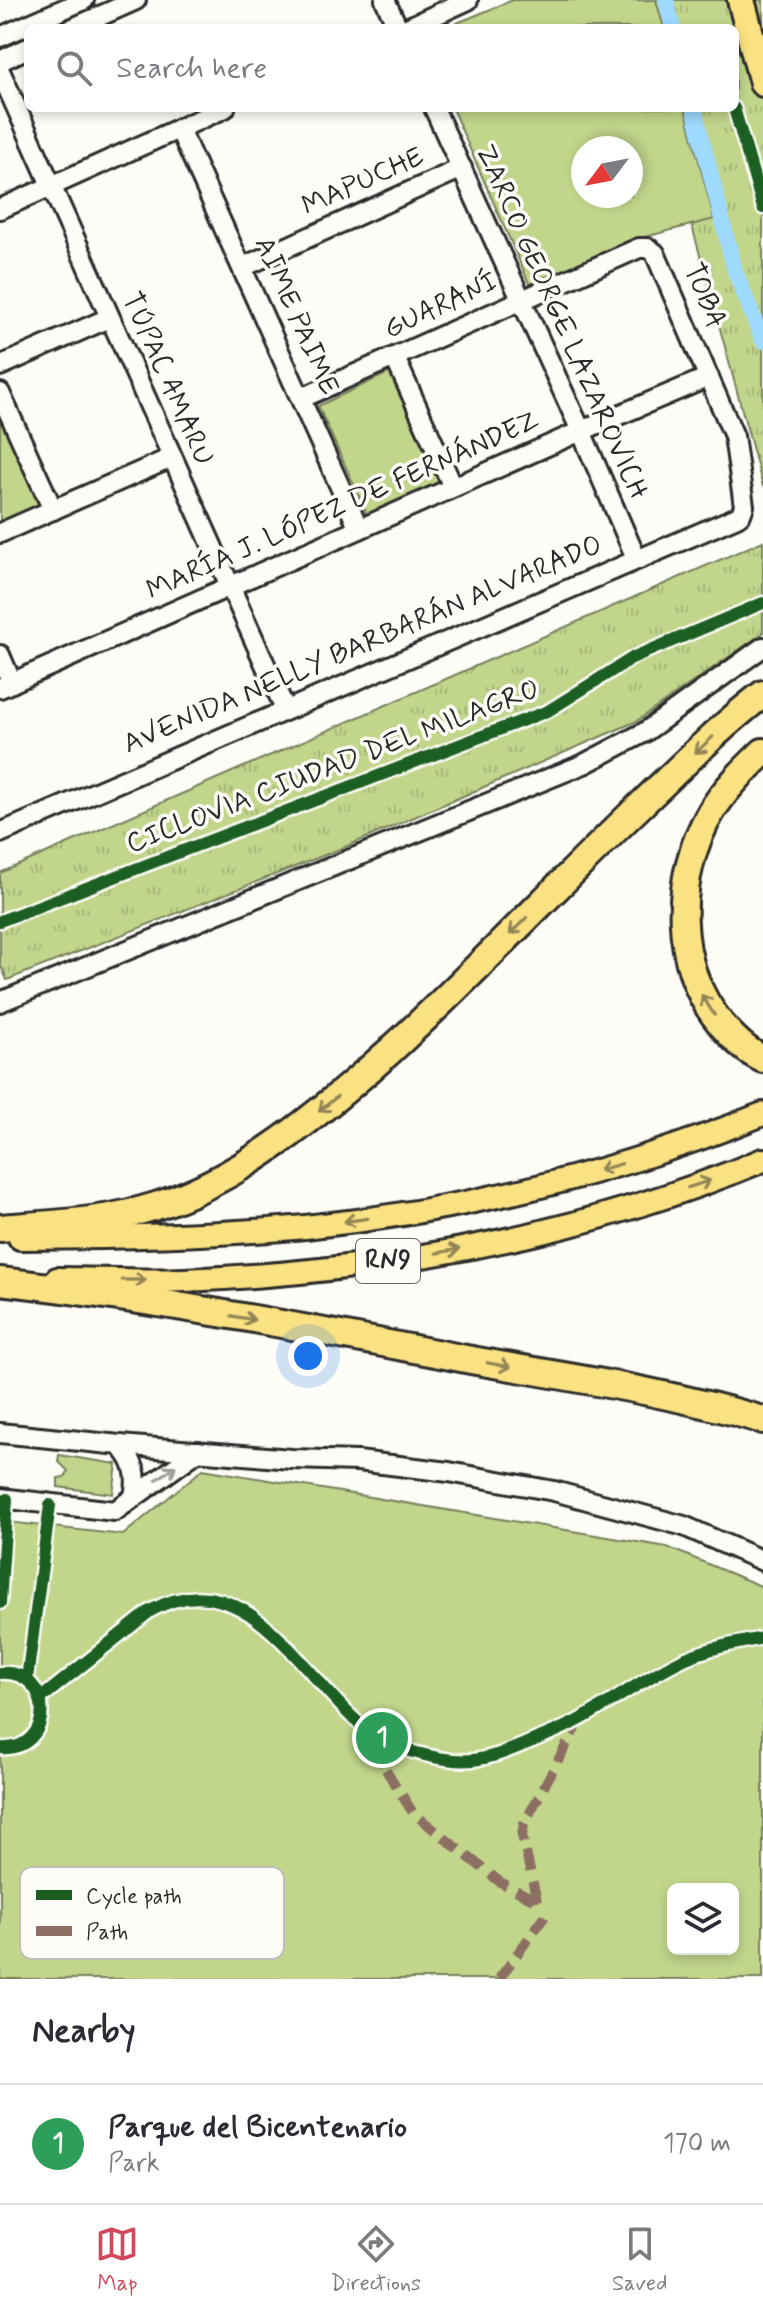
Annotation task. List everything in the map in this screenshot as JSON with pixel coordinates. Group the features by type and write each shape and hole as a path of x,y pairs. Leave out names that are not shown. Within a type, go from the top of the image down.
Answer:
{"highway":[{"path":"741,0 763,83"},
{"path":"0,1228 122,1215 184,1196 242,1164 309,1121 433,1011 614,831 763,694"},
{"path":"763,752 737,777 711,812 687,874 684,907 685,940 695,982 711,1011 729,1033 763,1059"},
{"path":"0,1280 411,1348 670,1397 763,1420"}],"main road":[{"name":"RN9","path":"0,1238 241,1231 305,1226 461,1203 569,1179 643,1157 763,1114"},
{"name":"RN9","path":"0,1280 182,1280 307,1272 388,1261 487,1244 562,1226 703,1183 763,1160"}],"street":[{"path":"30,24 84,0"},
{"path":"82,24 136,0"},
{"path":"385,0 396,24"},
{"path":"416,24 468,0"},
{"path":"0,37 24,26"},
{"path":"0,61 24,50"},
{"name":"TÚPAC AMARU","path":"0,71 285,709"},
{"path":"0,209 216,112"},
{"name":"ZARCO GEORGE LAZAROVICH","path":"436,112 636,558"},
{"name":"AIME PAIME","path":"179,128 359,529"},
{"name":"MAPUCHE","path":"243,267 462,168"},
{"name":"GUARANÍ","path":"302,398 639,248 648,248"},
{"name":"TOBA","path":"648,248 655,253 737,445 744,506"},
{"path":"0,366 109,318"},
{"path":"395,358 453,487"},
{"name":"MARÍA J. LÓPEZ DE FERNÁNDEZ","path":"6,685 709,377"},
{"path":"0,393 53,510"},
{"path":"0,533 171,458"},
{"name":"AVENIDA NELLY BARBARÁN ALVARADO","path":"0,833 737,517 744,506"},
{"path":"0,1002 584,764 645,732 763,647"},
{"path":"0,655 6,685"},
{"path":"0,1433 292,1459 358,1461 449,1472 554,1491 684,1526 763,1561"},
{"path":"120,1445 135,1466 137,1482 134,1496"},
{"path":"0,1498 115,1511 198,1451"}],"green space":[{"path":"513,0 656,0 663,24 455,24"},
{"path":"630,0 763,0 763,487 661,112 739,112 739,24 637,24"},
{"path":"454,112 686,112 714,219 641,238 532,290"},
{"path":"397,369 447,480 368,516 318,406"},
{"path":"0,410 44,509 0,530"},
{"path":"763,541 763,633 637,721 345,847 7,980 0,964 0,873"},
{"path":"59,1455 117,1464 113,1494 58,1487 58,1478 65,1477 68,1471 58,1461"},
{"path":"203,1469 667,1547 763,1587 763,1979 0,1979 0,1521 123,1535"}],"waterway":[{"path":"666,0 672,24"},
{"path":"695,112 735,271 763,341"}],"marked path":[{"path":"537,1901 522,1835 524,1824 579,1721"},
{"path":"380,1741 381,1762 413,1813 500,1882 537,1901"},
{"path":"499,1979 545,1916"}],"cycle path":[{"path":"735,112 763,208"},
{"name":"CICLOVIA CIUDAD DEL MILAGRO","path":"0,921 548,711 634,657 763,603"},
{"path":"0,1603 7,1499"},
{"path":"27,1679 50,1505"},
{"path":"40,1699 150,1611 186,1598 219,1600 249,1614 276,1636 353,1718 379,1739 428,1756 473,1760 506,1752 567,1726 686,1658 763,1638"},
{"path":"0,1673 18,1675 31,1684 39,1696 42,1710 39,1725 31,1737 18,1746 0,1748"}],"place":[{"name":"Parque del Bicentenario","path":"382,1738"}]}
